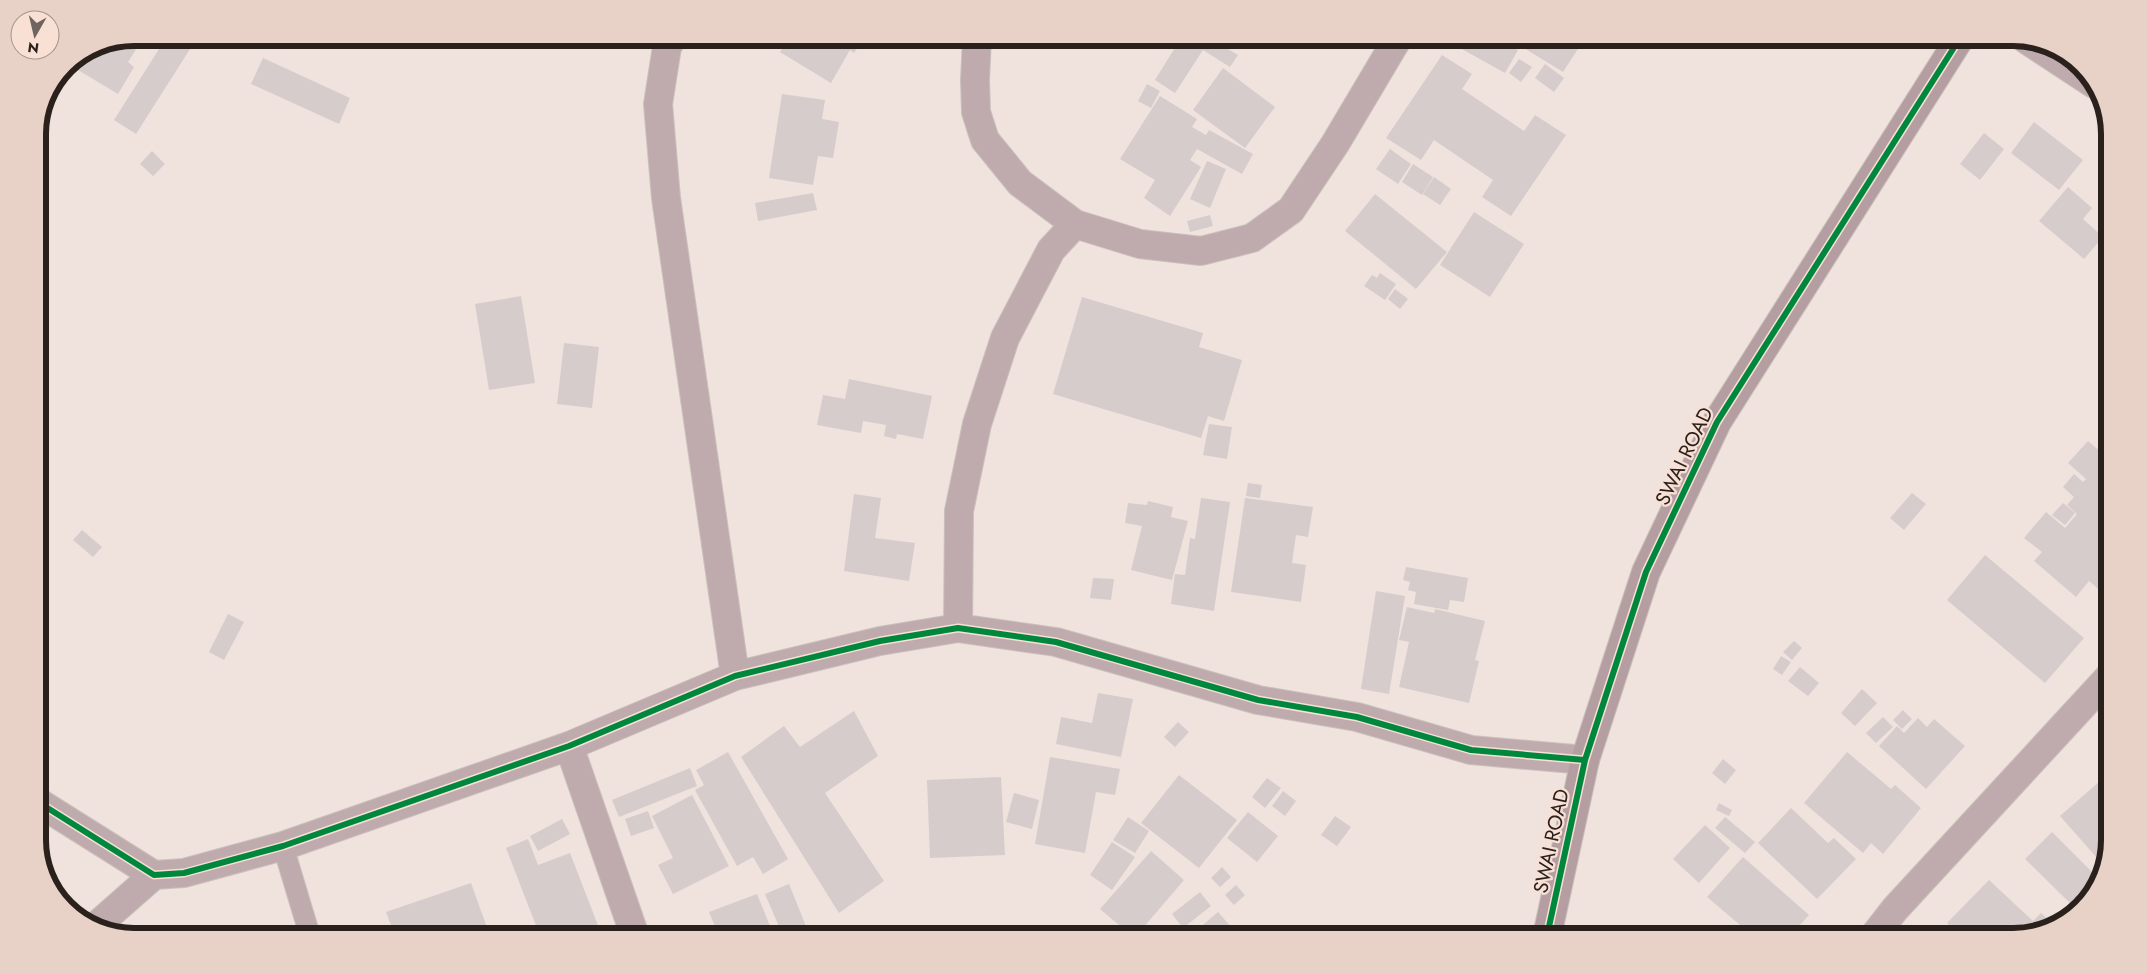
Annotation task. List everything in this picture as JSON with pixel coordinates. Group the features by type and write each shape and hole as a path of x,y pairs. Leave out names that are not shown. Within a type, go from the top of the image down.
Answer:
{"street":[{"path":"668,46 658,104 666,198 735,676"},
{"path":"976,46 974,80 976,112 985,140 1020,183 1075,224 1140,244 1201,251 1252,238 1291,210 1335,144 1393,46"},
{"name":"SWAI ROAD","path":"1549,928 1585,760 1646,572 1717,422 1955,46"},
{"path":"2049,54 2074,71"},
{"path":"958,628 959,511 977,424 1005,338 1051,250 1075,224"},
{"path":"46,807 154,875 184,873 283,846 568,746 735,676 880,641 958,628 1056,642 1258,700 1357,716 1471,750 1585,760"},
{"path":"1880,928 1895,908 2101,686"},
{"path":"568,746 632,928"},
{"path":"102,921 154,875"}],"lane":[{"path":"283,846 308,928"}],"building":[{"path":"138,46 128,62 134,67 118,94 76,68 95,55 106,51"},
{"path":"161,46 185,46 190,49 136,134 114,120"},
{"path":"784,46 858,46 854,53 850,50 831,83 780,52"},
{"path":"1176,46 1223,46 1238,55 1230,67 1203,50 1175,93 1155,80"},
{"path":"1456,46 1510,46 1518,50 1505,73"},
{"path":"1521,46 1580,46 1563,72"},
{"path":"1442,55 1472,74 1462,89 1524,131 1535,115 1566,135 1511,216 1482,197 1493,180 1434,140 1421,160 1386,138"},
{"path":"263,58 350,98 339,124 251,84"},
{"path":"1519,59 1532,67 1521,82 1509,73"},
{"path":"1545,64 1564,78 1554,92 1535,78"},
{"path":"1223,68 1275,107 1245,148 1193,110"},
{"path":"1147,84 1160,91 1151,108 1138,101"},
{"path":"782,94 825,100 822,119 839,122 833,158 818,156 813,185 769,178"},
{"path":"1160,96 1197,119 1192,127 1206,135 1209,130 1253,154 1242,174 1197,149 1190,160 1201,167 1170,216 1144,198 1155,180 1120,159"},
{"path":"2034,122 2083,160 2059,190 2011,153"},
{"path":"1984,133 2004,149 1980,180 1960,164"},
{"path":"1390,149 1411,164 1398,184 1376,169"},
{"path":"152,151 165,164 153,176 140,164"},
{"path":"1207,161 1226,169 1210,208 1190,199"},
{"path":"1413,164 1433,177 1422,195 1402,182"},
{"path":"1434,177 1451,189 1440,205 1423,194"},
{"path":"2068,187 2092,208 2083,219 2101,235 2101,239 2084,259 2039,221"},
{"path":"813,193 817,210 758,221 755,203"},
{"path":"1375,194 1447,252 1416,289 1345,231"},
{"path":"1474,212 1524,244 1490,297 1440,265"},
{"path":"1210,215 1213,226 1190,232 1187,221"},
{"path":"1380,273 1396,284 1385,300 1364,286 1372,275 1377,278"},
{"path":"1395,289 1408,299 1400,309 1388,299"},
{"path":"521,296 535,383 489,390 475,304"},
{"path":"1082,297 1203,333 1199,347 1242,360 1224,421 1208,416 1201,438 1053,394"},
{"path":"564,343 599,347 592,408 557,404"},
{"path":"849,379 932,396 923,439 897,434 896,439 884,436 886,425 863,421 861,433 817,425 823,395 845,399"},
{"path":"1209,424 1232,427 1227,459 1203,455"},
{"path":"2088,441 2101,452 2101,591 2089,581 2076,597 2034,561 2042,552 2024,538 2046,512 2065,528 2077,514 2067,505 2074,497 2063,487 2074,474 2083,482 2086,479 2068,463"},
{"path":"1248,483 1262,485 1260,498 1246,496"},
{"path":"1912,493 1926,504 1904,530 1890,518"},
{"path":"854,494 881,498 875,538 915,543 909,581 844,571"},
{"path":"1201,498 1230,502 1214,611 1171,604 1175,574 1185,575 1190,538 1195,539"},
{"path":"1245,498 1313,507 1308,537 1296,535 1292,563 1306,565 1301,602 1231,592"},
{"path":"1148,501 1173,507 1171,517 1188,521 1172,580 1131,570 1142,526 1125,523 1128,503 1147,505"},
{"path":"2063,503 2075,513 2065,525 2052,515"},
{"path":"82,530 102,547 93,557 73,540"},
{"path":"1985,555 2084,638 2045,683 1947,600"},
{"path":"1406,567 1468,578 1464,602 1450,600 1448,610 1414,604 1416,592 1408,590 1410,582 1403,580"},
{"path":"1093,578 1114,579 1111,600 1090,598"},
{"path":"1376,591 1405,596 1389,694 1361,689"},
{"path":"1407,607 1434,613 1435,609 1485,621 1475,660 1479,661 1469,703 1399,687 1409,642 1399,640"},
{"path":"228,614 244,622 224,660 209,652"},
{"path":"1794,641 1802,648 1792,660 1783,652"},
{"path":"1781,656 1791,662 1782,675 1773,669"},
{"path":"1800,667 1819,683 1808,696 1788,681"},
{"path":"1862,689 1877,703 1855,726 1841,713"},
{"path":"1098,693 1133,699 1121,757 1056,744 1061,717 1092,723"},
{"path":"1903,710 1912,719 1902,729 1893,720"},
{"path":"854,711 878,756 825,793 884,881 839,913 741,757 784,726 800,747"},
{"path":"1883,717 1893,727 1876,743 1866,733"},
{"path":"1918,718 1927,727 1934,719 1965,746 1926,789 1879,746 1897,726 1904,733"},
{"path":"1178,722 1189,732 1175,747 1164,737"},
{"path":"728,752 788,859 763,874 753,857 737,866 695,790 704,785 696,770"},
{"path":"1847,752 1891,789 1895,785 1921,808 1883,854 1871,843 1863,853 1804,803"},
{"path":"1050,757 1120,769 1115,795 1096,792 1085,853 1035,844"},
{"path":"1723,759 1736,770 1725,784 1712,773"},
{"path":"690,768 697,786 619,817 612,800"},
{"path":"1179,775 1237,820 1199,868 1141,823"},
{"path":"1001,777 1005,855 930,858 927,780"},
{"path":"1267,778 1281,788 1265,808 1252,797"},
{"path":"2101,780 2101,845 2098,860 2060,816"},
{"path":"1283,791 1296,801 1285,816 1272,806"},
{"path":"1014,793 1039,800 1032,829 1006,822"},
{"path":"692,795 729,866 673,894 658,865 673,858 652,816"},
{"path":"1719,803 1732,810 1729,816 1716,810"},
{"path":"1791,808 1828,843 1834,838 1856,859 1817,899 1758,843"},
{"path":"648,811 654,828 631,836 625,819"},
{"path":"1248,812 1278,836 1257,862 1227,838"},
{"path":"1335,816 1351,827 1337,846 1321,835"},
{"path":"1128,817 1149,831 1135,853 1113,840"},
{"path":"1725,817 1755,842 1745,853 1715,828"},
{"path":"562,819 570,834 538,851 530,836"},
{"path":"1705,825 1730,848 1699,883 1673,859"},
{"path":"2052,832 2094,874 2083,893 2072,905 2025,859"},
{"path":"528,839 538,865 570,853 599,928 537,928 506,848"},
{"path":"1112,842 1135,857 1112,890 1090,875"},
{"path":"1151,851 1184,880 1143,928 1123,928 1100,909"},
{"path":"1743,857 1809,915 1797,928 1744,928 1707,897"},
{"path":"1222,867 1231,877 1220,887 1211,878"},
{"path":"1989,880 2033,921 2041,913 2048,920 2035,925 2013,928 1952,928 1947,923"},
{"path":"471,883 487,928 392,928 386,912"},
{"path":"789,884 807,928 780,928 765,894"},
{"path":"1236,885 1245,895 1234,905 1225,895"},
{"path":"1200,892 1211,906 1183,928 1172,914"},
{"path":"757,894 771,928 716,928 709,912"},
{"path":"1218,912 1232,928 1199,928"}],"cycle path":[{"path":"1549,928 1585,760 1646,572 1717,422 1955,46"},
{"path":"46,807 154,875 184,873 283,846 569,746 735,676 880,641 958,628 1056,642 1258,700 1357,717 1471,750 1585,760"}]}
